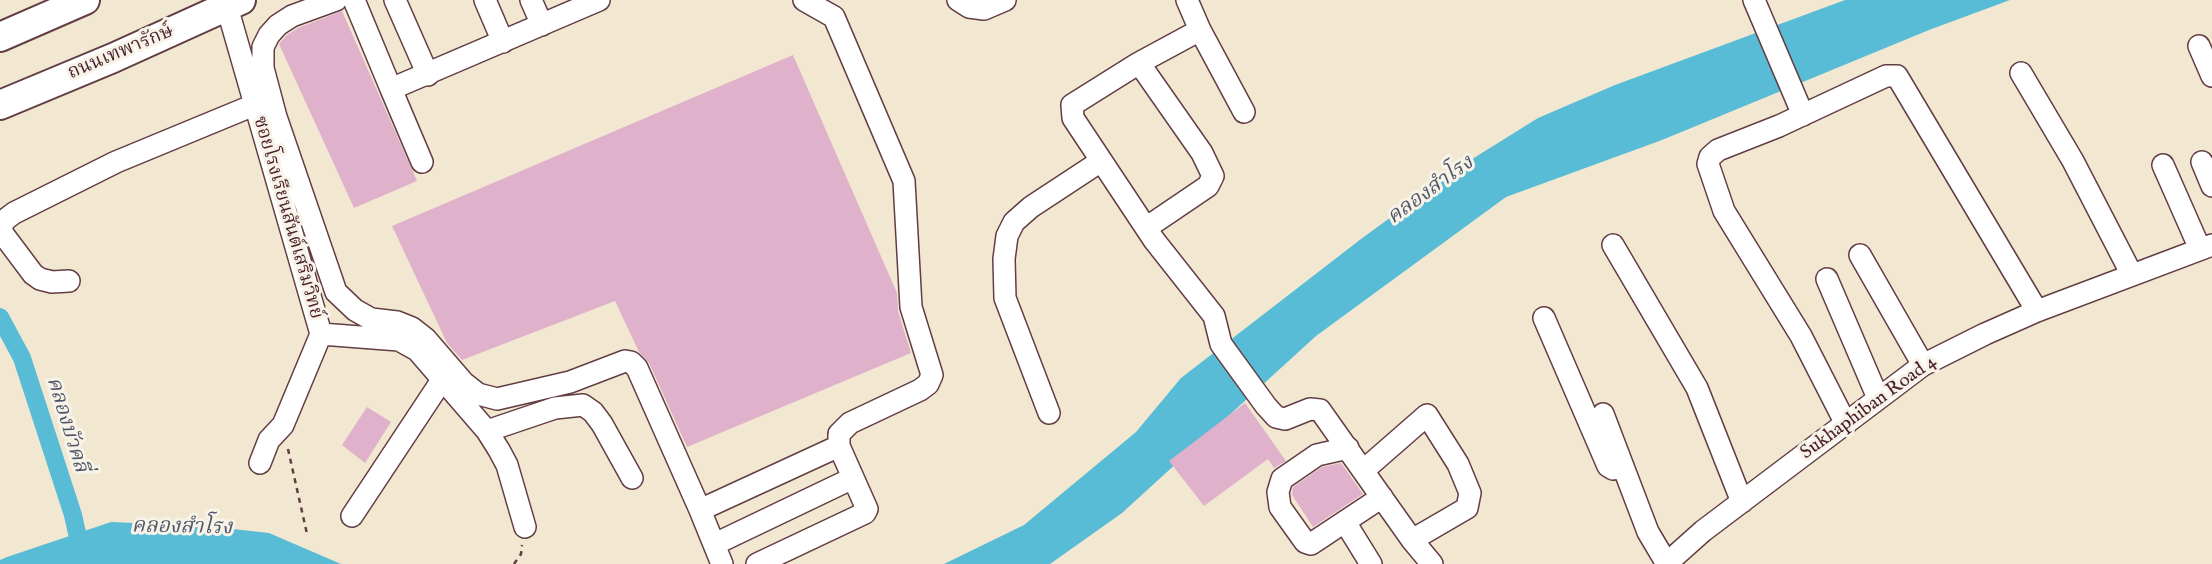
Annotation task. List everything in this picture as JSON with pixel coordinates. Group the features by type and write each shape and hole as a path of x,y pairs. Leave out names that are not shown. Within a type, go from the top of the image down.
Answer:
{"main road":[{"name":"ถนนเทพารักษ์","path":"0,105 234,3"},
{"path":"0,31 24,10 74,5"},
{"path":"0,118 64,92 113,58"}],"street":[{"path":"336,0 292,16 278,25 263,47 263,68 276,117 336,292 355,310 371,319 397,322 412,328 426,339 464,383 478,394 497,399 570,382 625,361 631,362 718,554 853,478"},
{"path":"354,0 422,162"},
{"path":"395,0 428,75"},
{"path":"485,0 503,42"},
{"path":"531,0 542,25"},
{"path":"757,564 864,513 867,505 839,446 842,429 920,390 932,375 911,307 904,181 836,8 804,0"},
{"path":"958,0 969,7 984,9 1005,0"},
{"path":"1187,0 1244,112"},
{"name":"ซอยโรงเรียนสันต์เสริมวิทย์","path":"234,3 254,105 321,334 283,425 269,440 260,463"},
{"path":"391,89 542,25 585,3"},
{"path":"1757,7 1799,105"},
{"path":"1200,30 1072,104 1073,118 1146,228 1214,316 1221,344 1266,406 1276,417 1285,419 1310,409 1320,410 1432,564"},
{"path":"2199,46 2212,76"},
{"path":"1139,63 1202,153 1213,176 1208,186 1146,228"},
{"path":"2021,74 2073,161 2132,275"},
{"path":"1846,424 1801,336 1724,211 1708,164 1710,157 1718,150 1799,105 1886,76 1897,76 2037,311"},
{"path":"69,281 52,282 33,275 3,234 1,226 6,219 116,162 254,105"},
{"path":"1049,413 1005,298 1004,259 1007,236 1014,222 1031,207 1101,161"},
{"path":"2203,162 2212,186"},
{"path":"2163,165 2206,247"},
{"path":"1614,245 1697,388 1742,502"},
{"name":"Sukhaphiban Road 4","path":"1666,564 1703,531 1923,365 1975,338 2037,311 2206,247"},
{"path":"1860,255 1923,365"},
{"path":"1828,279 1878,398"},
{"path":"1544,318 1608,466 1612,469 1623,466"},
{"path":"321,334 399,340 417,350 487,431 508,466 525,527"},
{"path":"352,516 442,380"},
{"path":"487,431 555,408 583,405 593,412 632,478"},
{"path":"1603,414 1648,532 1666,564"},
{"path":"1364,470 1427,415 1458,464 1470,493 1467,508 1412,540"},
{"path":"700,510 839,446"},
{"path":"1348,448 1317,456 1303,463 1282,480 1278,492 1280,507 1305,542 1311,544 1382,497"},
{"path":"1345,522 1371,564"}],"path":[{"path":"283,425 307,534"}],"water":[{"name":"คลองสำโรง","path":"1845,0 2010,0 1929,30 1662,140 1506,197 1316,336 1122,513 1050,564 944,564 1024,525 1136,432 1181,378 1361,239 1461,166 1538,118 1615,85"},
{"name":"คลองสำโรง","path":"111,522 206,526 269,533 341,564 0,564 0,560 7,557"}],"building":[{"path":"342,11 417,181 354,208 279,44 298,28"},
{"path":"793,55 897,293 898,311 911,353 687,447 649,363 639,352 615,301 462,360 447,343 392,226"},
{"path":"1245,403 1286,461 1274,468 1268,459 1204,506 1169,461"},
{"path":"367,407 391,422 365,463 342,445"},
{"path":"1341,463 1363,494 1313,527 1292,495 1293,487 1322,467"}],"waterway":[{"name":"คลองบัวคลี่","path":"0,317 22,358 73,515 81,551"}]}
